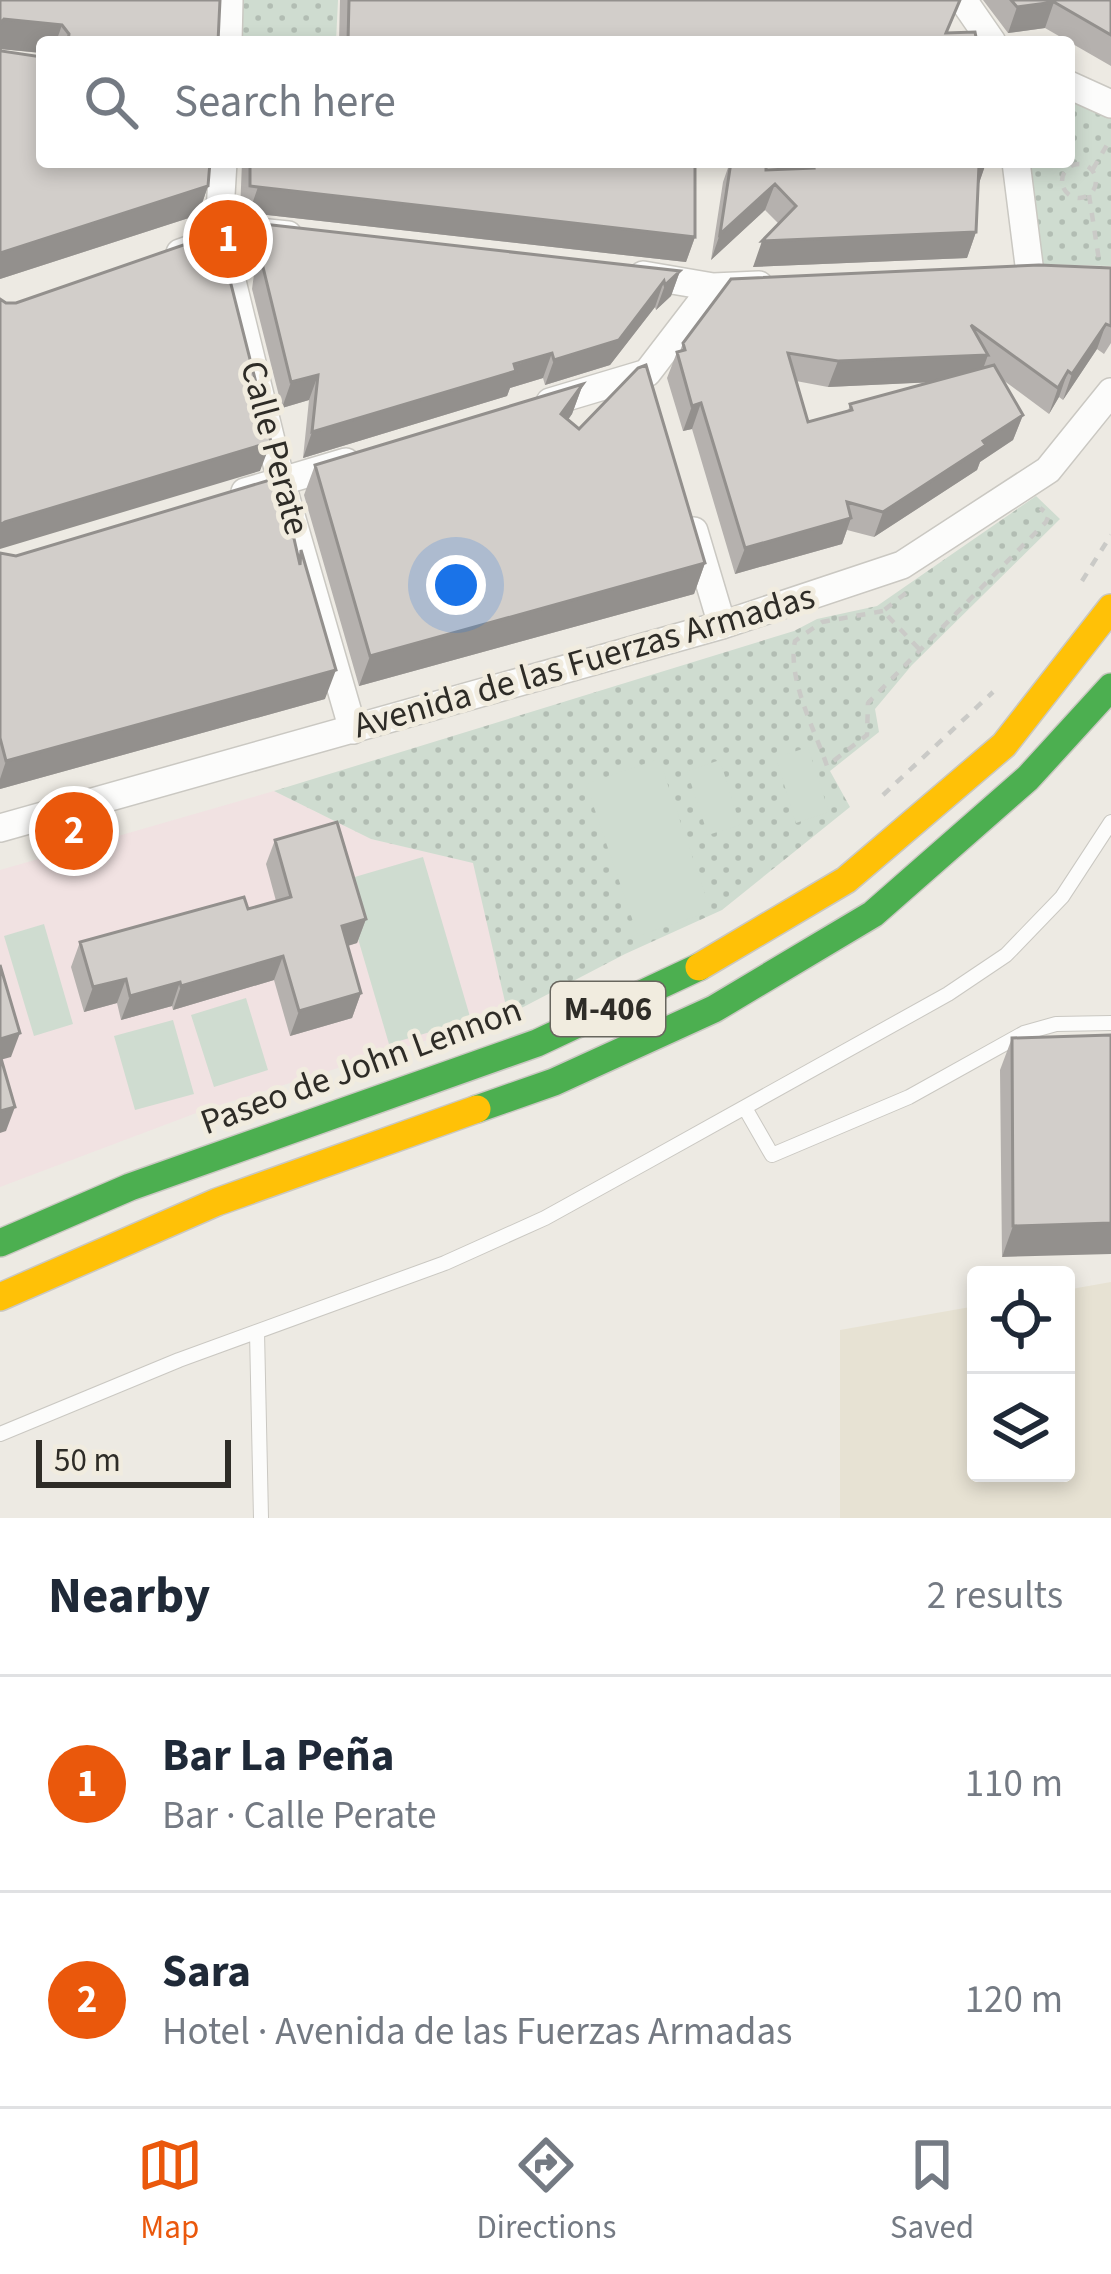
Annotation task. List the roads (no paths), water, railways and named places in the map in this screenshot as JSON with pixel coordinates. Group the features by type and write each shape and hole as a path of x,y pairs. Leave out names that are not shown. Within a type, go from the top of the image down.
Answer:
{"highway":[{"name":"Paseo de John Lennon","path":"0,1243 130,1187 537,1042 695,969 846,880 1004,746 1111,608"},
{"name":"M-406","path":"0,1297 217,1202 554,1082 714,1009 873,914 1028,778 1111,687"}],"street":[{"path":"228,36 229,0"},
{"path":"962,0 988,36"},
{"path":"1075,88 1111,104"},
{"name":"Calle Perate","path":"223,168 219,228 281,481 353,730"},
{"path":"1017,168 1030,274"},
{"path":"156,261 200,246 219,228 310,238"},
{"path":"609,272 713,287 781,284"},
{"path":"532,406 650,384 713,287"},
{"name":"Avenida de las Fuerzas Armadas","path":"0,828 722,625 902,565 1048,470 1111,392"},
{"path":"216,501 373,454"},
{"path":"688,510 722,625"}],"lane":[{"path":"0,1434 445,1263 545,1218 745,1108 949,994 1006,955 1062,897 1111,822"},
{"path":"745,1108 772,1156 909,1097 1024,1033 1056,1024 1111,1023"},
{"path":"257,1332 261,1518"}],"place":[{"name":"Bar La Peña","path":"228,239"},
{"name":"Sara","path":"74,831"}]}
